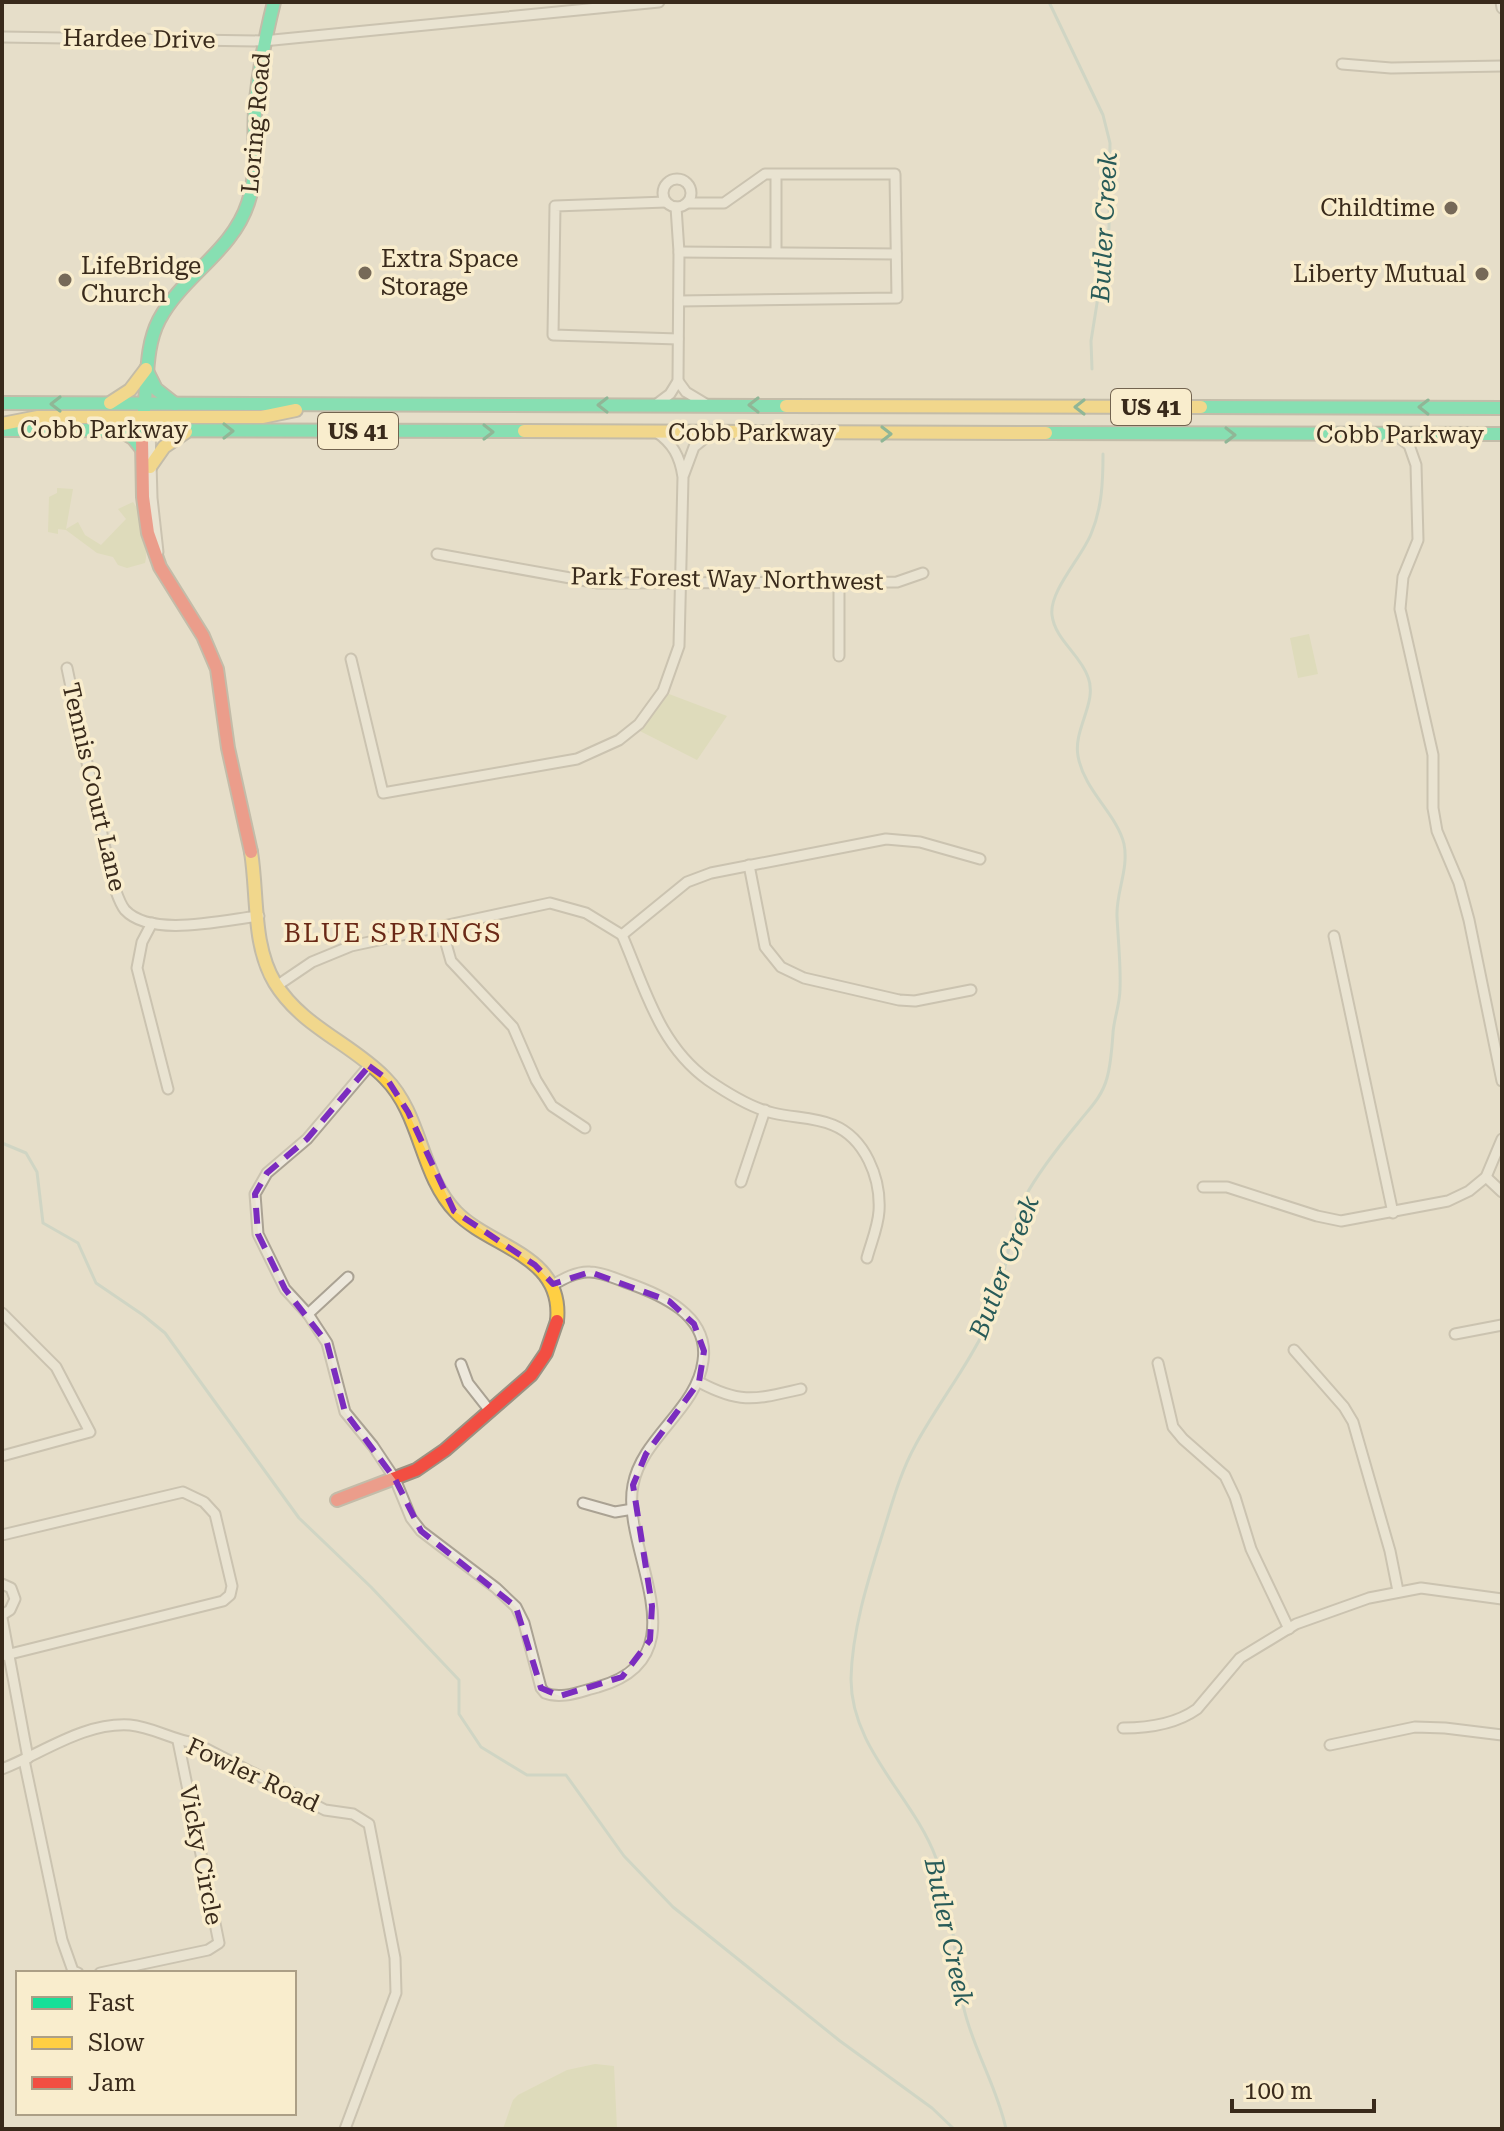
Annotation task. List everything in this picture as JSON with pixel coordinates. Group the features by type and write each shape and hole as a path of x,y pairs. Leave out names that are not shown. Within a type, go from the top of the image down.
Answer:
{"main road":[{"name":"Loring Road","path":"274,2 263,41 249,202 227,244 179,291 153,333 146,369 146,424 141,448 144,521 149,545 169,585 200,630 217,668 230,758 253,863 269,973 295,1008 323,1033 387,1079 408,1112 440,1188 454,1211 519,1252 535,1265 551,1286"},
{"path":"109,404 130,390 146,369 156,389 175,404"},
{"name":"Cobb Parkway","path":"2,403 1502,408"},
{"path":"2,427 28,417 146,424 262,417 315,404"},
{"name":"Cobb Parkway","path":"2,427 116,430 146,424 189,430 1502,434"},
{"path":"116,430 128,435 141,448"},
{"path":"150,467 164,447 189,430"},
{"path":"337,1500 416,1470 445,1450 531,1375 550,1350 559,1320 551,1286"}],"street":[{"name":"Hardee Drive","path":"2,37 263,41 659,2"},
{"path":"1501,2 1502,8"},
{"path":"1342,64 1391,68 1502,66"},
{"path":"678,339 553,335 555,206 666,202 676,207 687,203 724,203 765,174 895,174 897,298 679,301"},
{"path":"776,176 776,252"},
{"path":"666,202 664,186 678,178 691,188 687,203"},
{"path":"655,405 670,394 678,381 679,252 676,207"},
{"path":"679,252 896,254"},
{"path":"678,381 686,392 709,405"},
{"path":"146,424 159,564"},
{"path":"351,659 383,793 577,759 619,740 639,724 656,704 670,678 679,646 683,477 676,452 656,432"},
{"path":"683,477 694,447 712,433"},
{"path":"1395,435 1409,445 1414,455 1419,516 1418,540 1403,577 1400,609 1433,755 1433,808 1437,831 1466,908 1502,1081"},
{"name":"Park Forest Way Northwest","path":"437,554 584,581 897,582 923,573"},
{"path":"839,583 839,656"},
{"name":"Tennis Court Lane","path":"67,668 112,881 124,909 142,922 152,923"},
{"path":"622,935 687,882 711,873 886,839 920,842 980,859"},
{"path":"749,865 765,947 781,967 804,978 899,1000 915,1001 971,990"},
{"path":"278,985 312,962 351,946 550,903 586,913 622,935 653,1014 686,1059 706,1078 765,1110 835,1126 855,1140 870,1160 879,1196 879,1211 867,1258"},
{"path":"168,1089 137,968 142,942 152,923 180,926 259,916"},
{"path":"441,926 451,961 513,1027 536,1080 552,1106 585,1128"},
{"path":"1334,936 1393,1213"},
{"path":"369,1066 307,1139 267,1173 255,1194 258,1234 285,1289 308,1314 327,1343 345,1412 395,1479 411,1518 421,1531 516,1607 524,1623 538,1681 543,1691 551,1696 570,1695 612,1683 636,1664 650,1640 652,1606 633,1509 633,1485 646,1454 699,1382 704,1358 694,1324 676,1305 636,1286 590,1272 551,1286"},
{"path":"741,1182 765,1110"},
{"path":"1203,1187 1227,1187 1341,1221 1393,1213 1448,1201 1469,1191 1486,1177 1502,1139"},
{"path":"1486,1177 1502,1192"},
{"path":"308,1314 348,1277"},
{"path":"2,1313 56,1367 90,1432 2,1456"},
{"path":"1455,1334 1502,1325"},
{"path":"1294,1350 1344,1407 1353,1422 1390,1551 1398,1591"},
{"path":"1158,1363 1173,1427 1225,1476 1251,1549 1289,1629"},
{"path":"461,1364 468,1383 490,1411"},
{"path":"699,1382 731,1397 749,1399 801,1389"},
{"path":"2,1535 183,1492 204,1502 215,1514 232,1586 230,1595 223,1601 5,1656"},
{"path":"583,1503 608,1511 633,1509"},
{"path":"2,1584 11,1588 15,1599 10,1610 2,1616 5,1656 62,1940 73,1971"},
{"path":"1123,1728 1165,1724 1188,1715 1197,1709 1240,1658 1289,1629 1369,1598 1421,1588 1502,1599"},
{"name":"Fowler Road","path":"2,1769 95,1728 129,1725 150,1729 178,1741 195,1743 325,1810 353,1814 369,1824 395,1958 396,1993 345,2129"},
{"path":"1330,1745 1415,1727 1502,1735"},
{"name":"Vicky Circle","path":"109,1971 208,1950 219,1943 178,1741"}],"highlighted area":[{"path":"369,1066 387,1079 408,1112 454,1211 535,1265 553,1284 590,1272 669,1301 694,1324 704,1351 699,1382 646,1454 633,1485 652,1606 650,1640 622,1677 560,1696 541,1688 516,1607 421,1531 395,1479 345,1412 327,1343 285,1289 258,1234 255,1194 267,1173 307,1139"}],"green space":[{"path":"57,488 73,489 66,529 78,522 85,535 101,545 126,519 118,509 133,502 144,531 145,563 127,568 118,565 113,557 97,553 66,530 58,529 58,534 48,532 49,497 57,493"},
{"path":"1309,634 1318,674 1298,678 1290,638"},
{"path":"669,694 727,716 697,760 634,728"},
{"path":"595,2064 614,2066 617,2129 503,2129 513,2100 518,2095 567,2070"}],"waterway":[{"name":"Butler Creek","path":"1049,2 1103,115 1110,143 1109,228 1091,341 1092,369"},
{"name":"Butler Creek","path":"1006,2129 964,2009 942,1876 926,1835 861,1728 854,1704 852,1660 867,1584 906,1465 990,1319 1025,1197 1050,1159 1099,1097 1108,1073 1120,995 1117,907 1125,862 1124,844 1115,823 1081,769 1077,746 1090,686 1084,669 1058,632 1052,615 1056,595 1095,524 1101,495 1103,454"},
{"path":"2,1143 26,1153 37,1172 43,1223 78,1243 96,1283 165,1333 299,1518 371,1587 459,1680 459,1714 481,1747 527,1775 566,1775 624,1856 673,1907 840,2041 932,2108 954,2129"}],"traffic: fast":[{"path":"144,410 149,352 159,320 169,304 231,236 248,203 254,169 258,83 274,2"},
{"path":"146,369 156,389 175,404"},
{"path":"2,403 786,406"},
{"path":"1201,407 1502,408"},
{"path":"2,430 524,431"},
{"path":"121,431 133,438 141,448"},
{"path":"1046,433 1502,434"}],"traffic: slow":[{"path":"110,403 130,390 146,369"},
{"path":"786,406 1201,407"},
{"path":"2,424 38,417 262,417 296,410"},
{"path":"524,431 1046,433"},
{"path":"150,467 164,447 186,432"},
{"path":"251,852 259,936 275,983 299,1011 385,1078 407,1109 444,1197 471,1224 537,1267 549,1281 556,1299 557,1321"}],"traffic: jam":[{"path":"142,440 143,497 148,533 160,567 203,636 217,669 228,748 251,852"},
{"path":"337,1500 416,1470 445,1450 531,1375 546,1353 557,1321"}],"place":[{"name":"Childtime","path":"1451,208"},
{"name":"Extra Space Storage","path":"365,273"},
{"name":"Liberty Mutual","path":"1482,274"},
{"name":"LifeBridge Church","path":"65,280"}],"district":[{"name":"BLUE SPRINGS","path":"393,933"}]}
